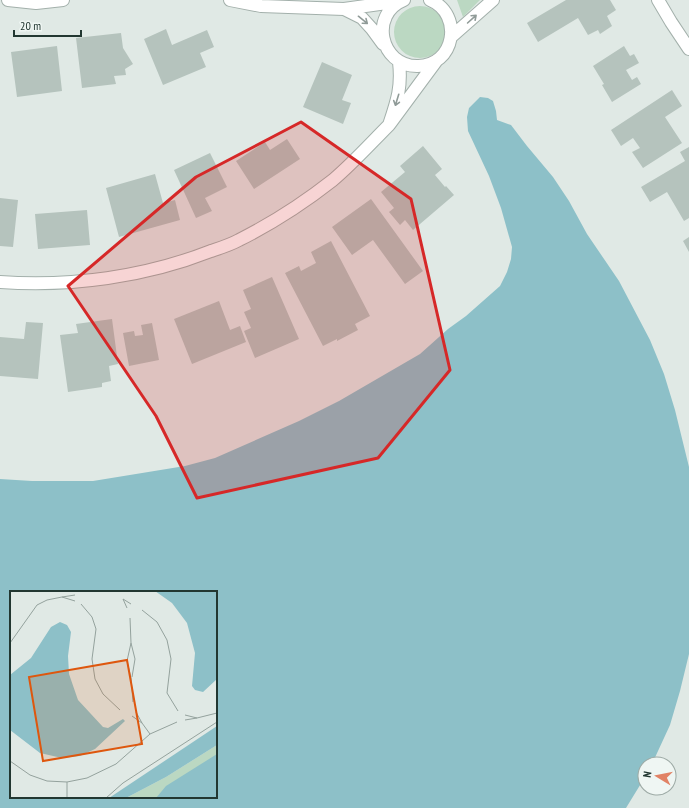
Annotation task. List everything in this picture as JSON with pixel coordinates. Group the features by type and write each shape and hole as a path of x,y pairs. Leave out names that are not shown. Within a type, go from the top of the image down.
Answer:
{"street":[{"path":"8,0 36,3 62,0"},
{"path":"230,0 260,6 344,9 403,0"},
{"path":"386,47 383,37 383,26 386,16 393,7 403,0"},
{"path":"0,282 23,284 70,283 152,270 194,258 238,241 282,216 333,180 389,125 446,50 451,38 451,27 448,17 442,8 430,0"},
{"path":"451,38 493,0"},
{"path":"658,0 689,49"},
{"path":"344,9 362,18 392,56 399,62 408,66 419,66 429,65 438,60"},
{"path":"389,125 399,94 401,77 399,62"}],"highlighted area":[{"path":"301,122 411,199 450,370 378,458 197,498 156,416 68,286 196,177"}],"green space":[{"path":"457,0 480,0 463,17"},
{"path":"415,6 425,6 439,13 446,27 446,37 439,51 425,58 415,58 405,54 398,47 394,37 394,27 398,17 405,10"}],"water":[{"path":"480,97 488,98 493,101 497,120 511,125 553,177 569,201 587,234 619,281 650,340 664,374 675,410 689,467 689,654 670,725 656,756 637,756 637,790 626,808 0,808 0,479 32,481 93,481 185,466 215,458 299,421 339,401 420,354 500,286 507,272 511,259 512,247 501,208 489,176 468,131 467,117 469,108"}],"building":[{"path":"566,0 610,0 616,10 607,16 612,26 600,34 598,30 588,35 578,18 538,42 527,23"},
{"path":"166,29 172,45 207,30 214,47 200,53 206,67 163,85 144,39"},
{"path":"121,33 123,48 133,64 125,69 126,75 114,76 116,84 82,88 76,38"},
{"path":"57,46 62,91 17,97 11,52"},
{"path":"624,46 630,56 634,54 639,63 626,70 632,80 637,77 641,84 612,102 602,85 604,84 593,66"},
{"path":"322,62 352,75 342,100 351,103 343,124 303,107"},
{"path":"672,90 682,106 665,117 682,143 643,168 632,152 640,148 633,138 621,146 611,130"},
{"path":"287,139 300,159 254,189 236,161 265,142 270,150"},
{"path":"423,146 442,169 435,175 454,195 413,230 405,220 400,225 389,212 394,208 381,192 405,172 400,166"},
{"path":"689,147 689,218 684,221 667,192 650,202 641,187 685,161 680,152"},
{"path":"210,153 227,187 205,198 212,211 196,218 174,170"},
{"path":"155,174 163,203 175,200 180,220 119,237 106,188"},
{"path":"0,198 18,200 13,247 0,246"},
{"path":"371,199 423,271 405,284 373,240 352,255 332,227"},
{"path":"87,210 90,245 38,249 35,214"},
{"path":"689,237 689,252 683,241"},
{"path":"331,241 370,316 355,324 358,330 337,341 337,339 323,346 285,273 299,266 301,271 316,263 311,252"},
{"path":"272,277 299,339 255,358 244,331 251,328 244,312 251,309 243,290"},
{"path":"219,301 230,330 240,326 246,342 192,364 174,319"},
{"path":"112,319 118,364 109,366 111,381 102,383 102,387 68,392 60,335 78,333 76,324"},
{"path":"26,322 43,323 38,379 0,376 0,337 24,339"},
{"path":"152,323 159,360 129,366 123,333 134,331 135,336 143,335 141,325"}]}
